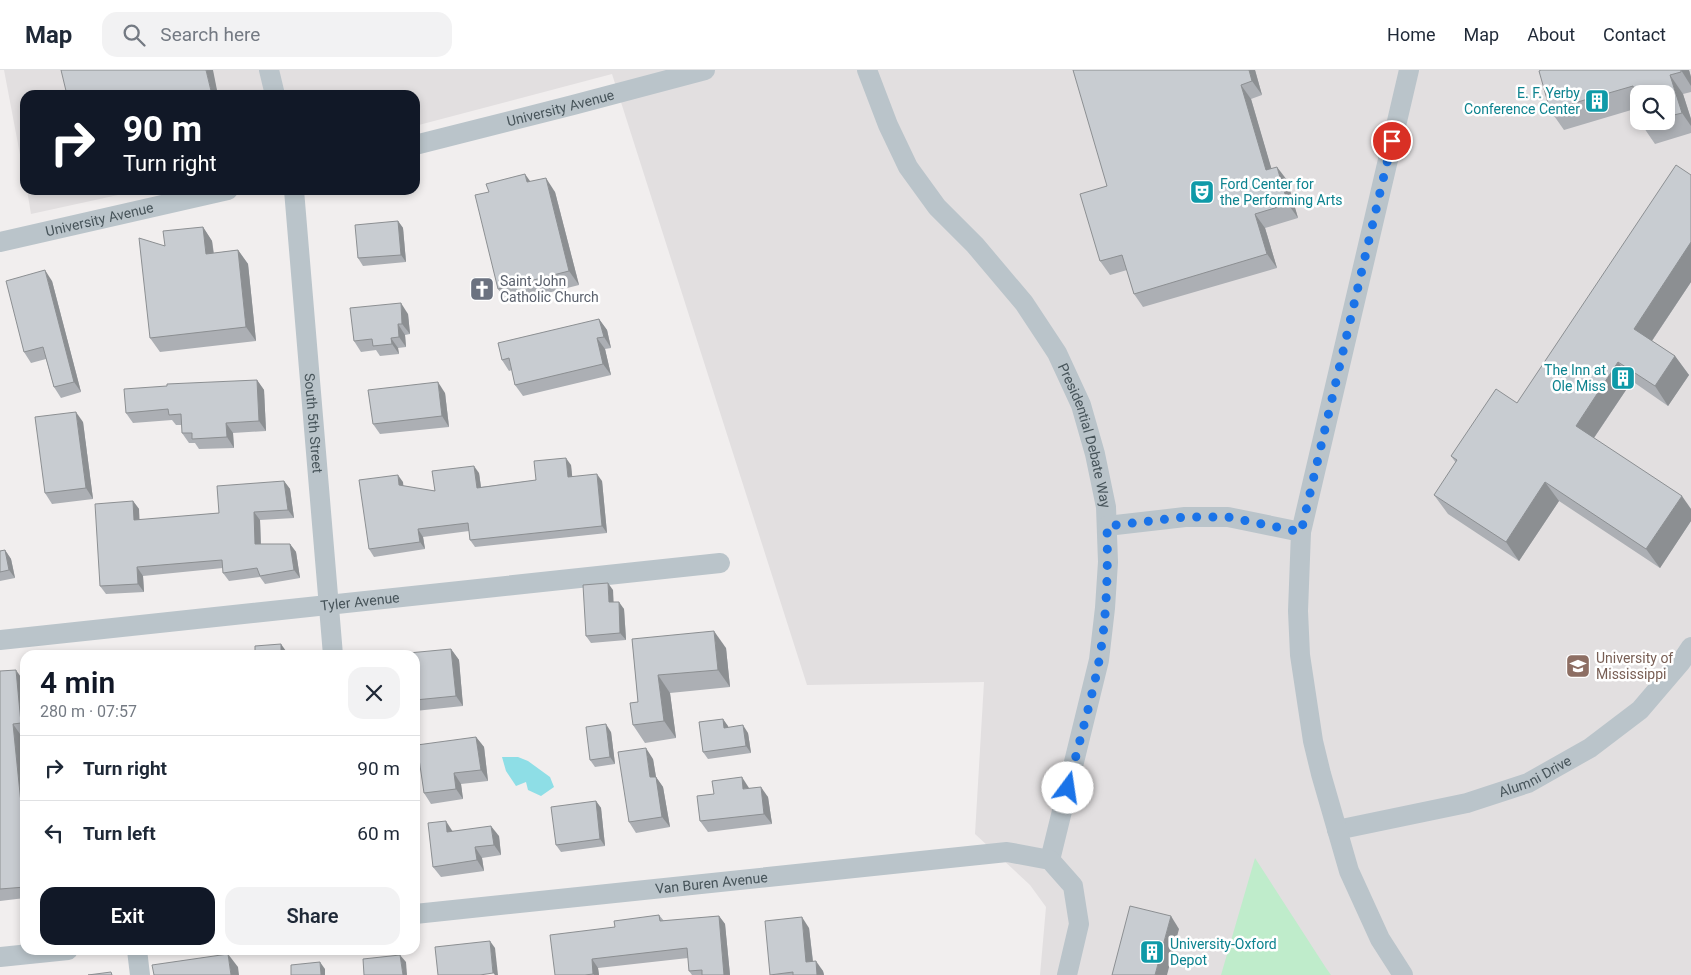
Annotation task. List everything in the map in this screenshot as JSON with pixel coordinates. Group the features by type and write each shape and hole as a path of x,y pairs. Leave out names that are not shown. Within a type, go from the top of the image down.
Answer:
{"street":[{"path":"269,70 273,90"},
{"name":"University Avenue","path":"420,144 705,70"},
{"name":"Presidential Debate Way","path":"867,70 888,125 908,167 937,208 975,245 1024,303 1057,353 1081,405 1095,454 1106,506 1108,562 1105,608 1099,660 1050,860"},
{"path":"1403,975 1380,939 1349,871 1337,830 1313,741 1300,655 1298,611 1301,532 1409,70"},
{"name":"University Avenue","path":"0,242 206,195"},
{"name":"South 5th Street","path":"294,195 333,650"},
{"path":"1107,526 1185,517 1228,517 1301,532"},
{"name":"Tyler Avenue","path":"0,640 720,563"},
{"name":"Alumni Drive","path":"1337,830 1467,803 1528,783 1590,748 1640,710 1681,662 1691,647"},
{"name":"Van Buren Avenue","path":"420,913 1007,852 1050,860"},
{"path":"1050,860 1073,886 1075,896 1079,924 1067,975"},
{"path":"0,957 20,955"},
{"path":"138,955 140,975"}],"shaded area":[{"path":"4,70 1691,70 1691,975 1040,975 1046,907 1030,885 975,834 984,682 807,685 612,74 420,125 420,90 20,90 20,155"},
{"path":"28,195 118,195 31,214"}],"green space":[{"path":"1255,858 1326,968 1331,975 1221,975"}],"water":[{"path":"502,757 518,757 528,761 550,777 554,787 541,796 528,790 526,782 516,786 506,771"}],"building":[{"path":"61,70 206,70 211,90 66,90"},
{"name":"Ford Center for the Performing Arts","path":"1073,70 1249,70 1252,81 1241,85 1266,170 1277,167 1288,204 1255,214 1267,254 1134,294 1122,255 1100,261 1080,194 1107,186"},
{"path":"1681,70 1681,72 1670,75 1673,85 1630,85 1630,87 1550,110 1539,71"},
{"path":"1675,91 1682,113 1675,115"},
{"name":"The Inn at Ole Miss","path":"1676,165 1691,175 1691,242 1634,329 1675,356 1655,386 1618,362 1576,426 1682,496 1646,549 1545,482 1506,542 1434,495 1457,460 1451,456 1496,389 1517,403"},
{"name":"Saint John Catholic Church","path":"525,174 527,182 546,178 569,271 498,289 475,195 489,192 486,184"},
{"path":"398,221 401,255 358,258 355,225"},
{"path":"203,227 206,254 238,250 246,327 150,338 139,238 165,246 163,231"},
{"path":"45,270 74,382 54,387 43,347 24,352 6,281"},
{"path":"401,303 402,324 398,324 399,337 391,338 392,344 373,346 372,339 354,341 350,308"},
{"path":"599,319 604,337 597,338 603,364 515,385 509,358 502,360 498,343"},
{"path":"257,380 259,421 226,423 227,437 192,439 192,433 182,433 181,414 169,415 168,409 126,413 124,389 167,386 167,384"},
{"path":"438,382 442,416 373,424 368,390"},
{"path":"76,412 86,488 45,493 35,417"},
{"path":"566,458 568,477 597,474 602,526 470,540 468,523 418,529 420,542 369,549 359,480 398,475 399,485 435,491 432,471 474,466 477,488 536,480 534,461"},
{"path":"284,481 288,510 254,512 255,544 290,544 294,570 260,576 257,568 223,573 222,560 137,567 138,584 100,586 95,504 133,501 134,520 219,513 217,486"},
{"path":"5,550 9,570 0,572 0,551"},
{"path":"608,583 609,602 619,602 620,633 586,636 583,585"},
{"path":"714,631 718,670 658,675 664,721 633,725 630,703 638,702 632,639"},
{"path":"281,644 281,650 255,650 255,646"},
{"path":"451,649 456,696 420,700 420,652"},
{"path":"16,670 20,712 20,723 13,724 20,793 20,887 0,889 0,671"},
{"path":"723,719 724,728 743,725 746,746 703,752 699,722"},
{"path":"606,724 610,757 590,760 586,727"},
{"path":"476,737 481,770 454,773 456,789 424,793 420,766 420,745"},
{"path":"646,748 650,777 656,777 662,817 629,822 618,752"},
{"path":"742,777 743,789 761,787 764,814 700,821 697,796 714,794 712,781"},
{"path":"596,801 600,839 556,845 551,807"},
{"path":"446,821 447,832 491,826 494,845 475,847 477,860 433,867 428,823"},
{"path":"1130,906 1171,916 1155,975 1112,975"},
{"path":"659,915 660,921 719,916 724,975 702,975 702,970 689,971 687,948 592,959 593,974 555,975 550,935 615,927 614,921"},
{"path":"802,917 806,962 816,961 817,975 793,975 793,972 770,975 765,921"},
{"path":"490,941 493,973 480,975 438,975 435,947"},
{"path":"228,955 231,975 154,975 152,965"},
{"path":"400,955 403,975 364,975 363,959"},
{"path":"320,962 321,975 291,975 291,965"},
{"path":"111,972 112,975 88,975"}],"place":[{"name":"E. F. Yerby Conference Center","path":"1597,101"},
{"name":"Ford Center for the Performing Arts","path":"1202,192"},
{"name":"Saint John Catholic Church","path":"482,289"},
{"name":"The Inn at Ole Miss","path":"1623,378"},
{"name":"University of Mississippi","path":"1578,666"},
{"name":"University-Oxford Depot","path":"1152,952"}],"route":[{"path":"1068,788 1099,660 1108,562 1107,526 1185,517 1228,517 1301,532 1392,141"}]}
